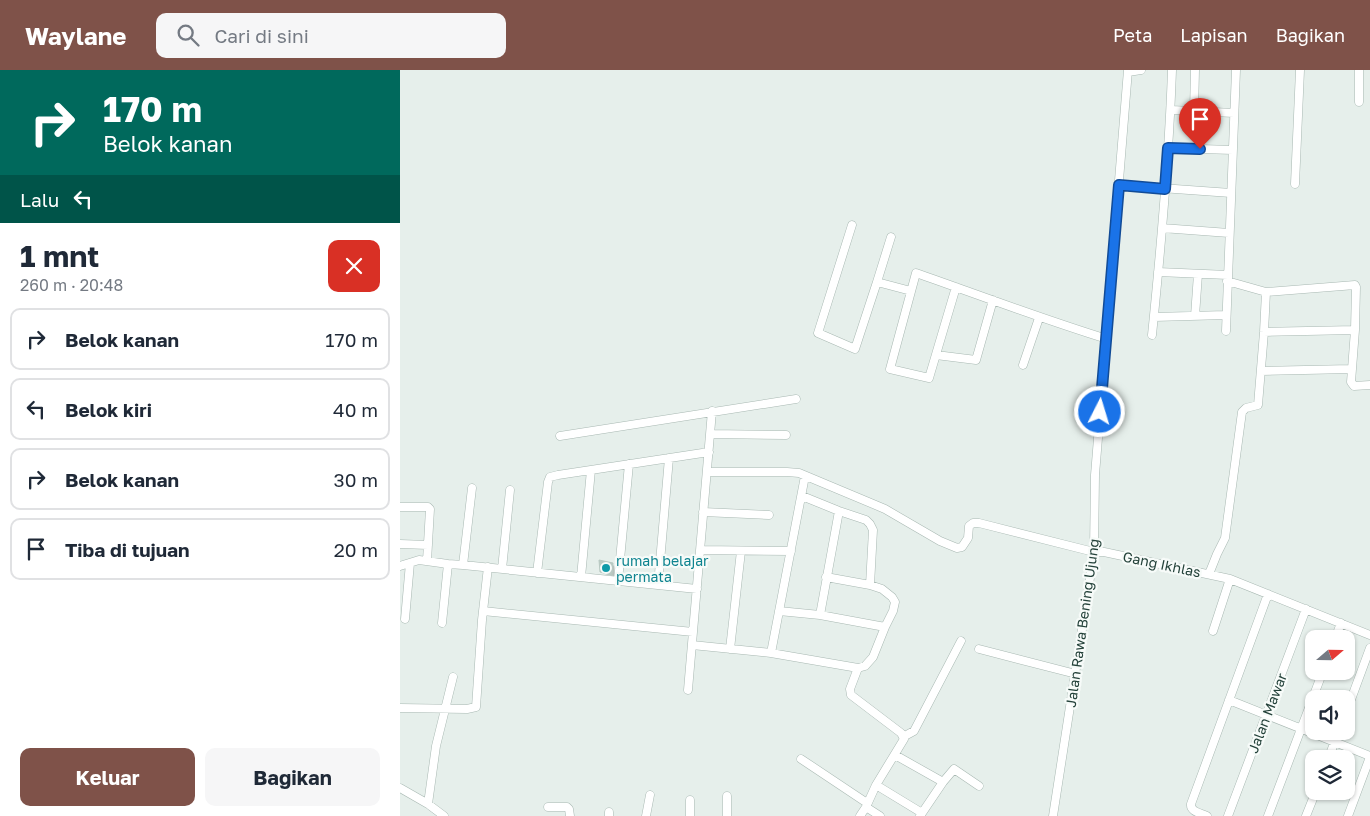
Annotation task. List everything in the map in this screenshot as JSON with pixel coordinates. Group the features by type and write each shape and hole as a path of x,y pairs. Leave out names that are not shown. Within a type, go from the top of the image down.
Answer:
{"street":[{"path":"1128,71 1141,70"},
{"path":"1152,335 1165,189 1172,70"},
{"path":"1194,111 1195,70"},
{"path":"1226,331 1236,70"},
{"path":"1295,184 1300,70"},
{"path":"1359,70 1359,102"},
{"name":"Jalan Rawa Bening Ujung","path":"1053,816 1094,552 1095,475 1128,71"},
{"path":"1170,110 1234,113"},
{"path":"1168,148 1233,150"},
{"path":"1119,185 1231,193"},
{"path":"852,225 818,333 855,349 891,237"},
{"path":"1162,228 1229,233"},
{"path":"1158,272 1228,278 1266,292 1355,285 1355,330 1351,382 1354,386 1370,385"},
{"path":"956,287 930,378 890,369 916,273 956,287 993,300 1039,318 1106,339"},
{"path":"1195,316 1198,274"},
{"path":"877,282 911,291"},
{"path":"1209,574 1216,554 1225,538 1242,412 1246,408 1258,405 1266,292"},
{"path":"936,355 976,360 993,300"},
{"path":"1154,317 1226,314"},
{"path":"1023,364 1039,318"},
{"path":"1264,332 1355,330"},
{"path":"1261,371 1351,369"},
{"path":"560,436 796,399"},
{"path":"688,690 712,412"},
{"path":"710,434 786,435"},
{"path":"537,573 550,477 708,452"},
{"path":"658,585 669,458"},
{"path":"618,581 628,464"},
{"path":"581,577 591,470"},
{"path":"707,472 787,472 799,473 805,476 771,653"},
{"name":"Gang Ikhlas","path":"805,476 885,509 940,541 957,548 962,547 968,538 969,526 973,523 979,523 1094,552 1104,552 1230,579 1370,635"},
{"path":"463,565 472,488"},
{"path":"502,569 510,490"},
{"path":"802,496 866,520 870,524 872,530 870,585"},
{"path":"400,507 429,507 431,510 427,560"},
{"path":"820,615 839,511"},
{"path":"703,512 769,515"},
{"path":"400,544 428,545"},
{"path":"700,550 791,550"},
{"path":"730,649 740,550"},
{"path":"400,566 419,560 427,560 448,564 697,589"},
{"path":"405,619 403,605 410,563"},
{"path":"442,623 448,564"},
{"path":"400,708 467,709 476,707 488,567"},
{"path":"692,645 771,653 858,668 865,666 873,657 895,602 882,589 826,577"},
{"path":"1213,631 1230,579"},
{"path":"1207,816 1192,810 1191,804 1268,594"},
{"name":"Jalan Mawar","path":"1228,816 1306,609"},
{"path":"483,610 693,632"},
{"path":"779,611 820,615 885,627"},
{"path":"1338,630 1340,623"},
{"path":"902,736 914,730 961,641"},
{"path":"1354,690 1370,648"},
{"path":"979,649 1076,674"},
{"path":"858,668 850,689 851,695 901,733 904,740 876,785 860,816"},
{"path":"428,804 436,746 453,677"},
{"path":"1268,816 1319,680"},
{"path":"1229,700 1370,757 1348,816"},
{"path":"1332,750 1335,742"},
{"path":"895,756 943,782"},
{"path":"801,759 880,816"},
{"path":"876,785 921,814 943,782 954,770 979,786"},
{"path":"400,788 428,804 444,816"},
{"path":"646,816 650,795"},
{"path":"727,816 728,796"},
{"path":"690,800 690,816"},
{"path":"1306,816 1312,800"},
{"path":"548,807 567,808 569,809 570,816"}],"building":[{"name":"rumah belajar permata","path":"599,560 613,563 612,575 600,572"}],"place":[{"name":"rumah belajar permata","path":"606,568"}],"route":[{"path":"1100,412 1119,185 1165,189 1168,148 1200,149"}]}
